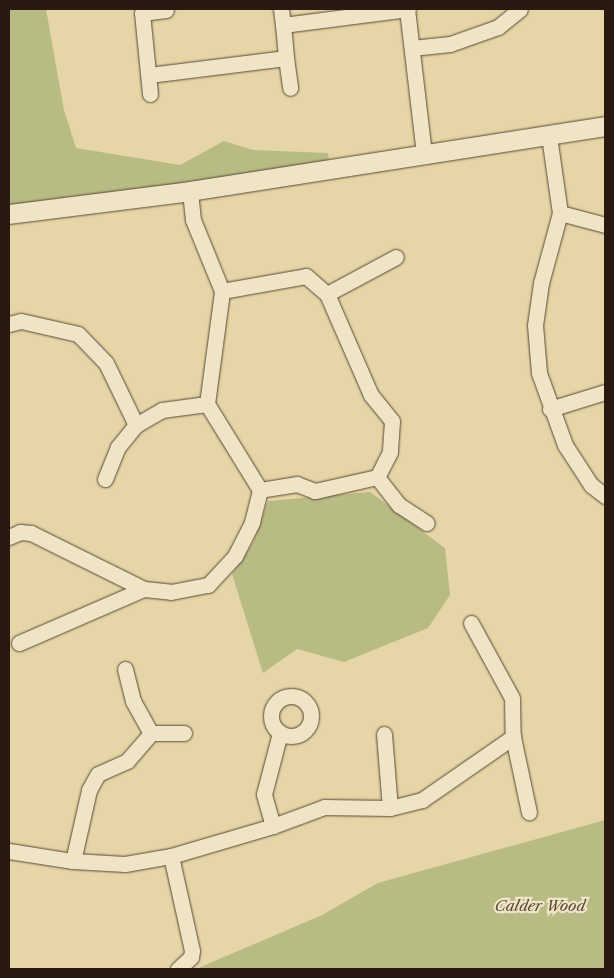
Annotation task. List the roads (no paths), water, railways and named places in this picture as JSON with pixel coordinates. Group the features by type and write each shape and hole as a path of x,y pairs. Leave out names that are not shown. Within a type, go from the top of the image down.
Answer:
{"street":[{"path":"281,9 290,88"},
{"path":"283,26 408,9 424,154"},
{"path":"412,48 458,41 498,27 520,9"},
{"path":"150,94 142,12 166,10"},
{"path":"149,75 286,58"},
{"path":"9,214 190,191 605,126"},
{"path":"549,136 560,213 541,284 535,325 539,373 550,409 565,445 591,485 605,496"},
{"path":"9,537 20,532 30,533 144,589 171,592 208,586 235,556 252,522 260,490 207,404 222,291 193,220 190,191"},
{"path":"560,213 605,225"},
{"path":"327,294 396,257"},
{"path":"222,291 301,275 327,294 371,395 392,420 390,452 377,477 315,491 297,484 260,490"},
{"path":"9,324 21,321 78,334 106,363 136,425"},
{"path":"550,409 605,392"},
{"path":"105,479 118,448 136,425 162,410 207,404"},
{"path":"377,477 399,506 427,523"},
{"path":"18,643 144,589"},
{"path":"471,623 512,698 512,737 529,812"},
{"path":"125,669 133,701 152,733"},
{"path":"72,861 89,790 98,774 127,761 152,733 184,732"},
{"path":"273,826 264,794 280,733"},
{"path":"384,734 390,808"},
{"path":"9,851 72,861 125,864 171,856 273,826 324,807 390,808 422,800 512,737"},
{"path":"171,856 192,951 191,957 178,969"}],"park label":[{"name":"Calder Wood","path":"540,906"}]}
